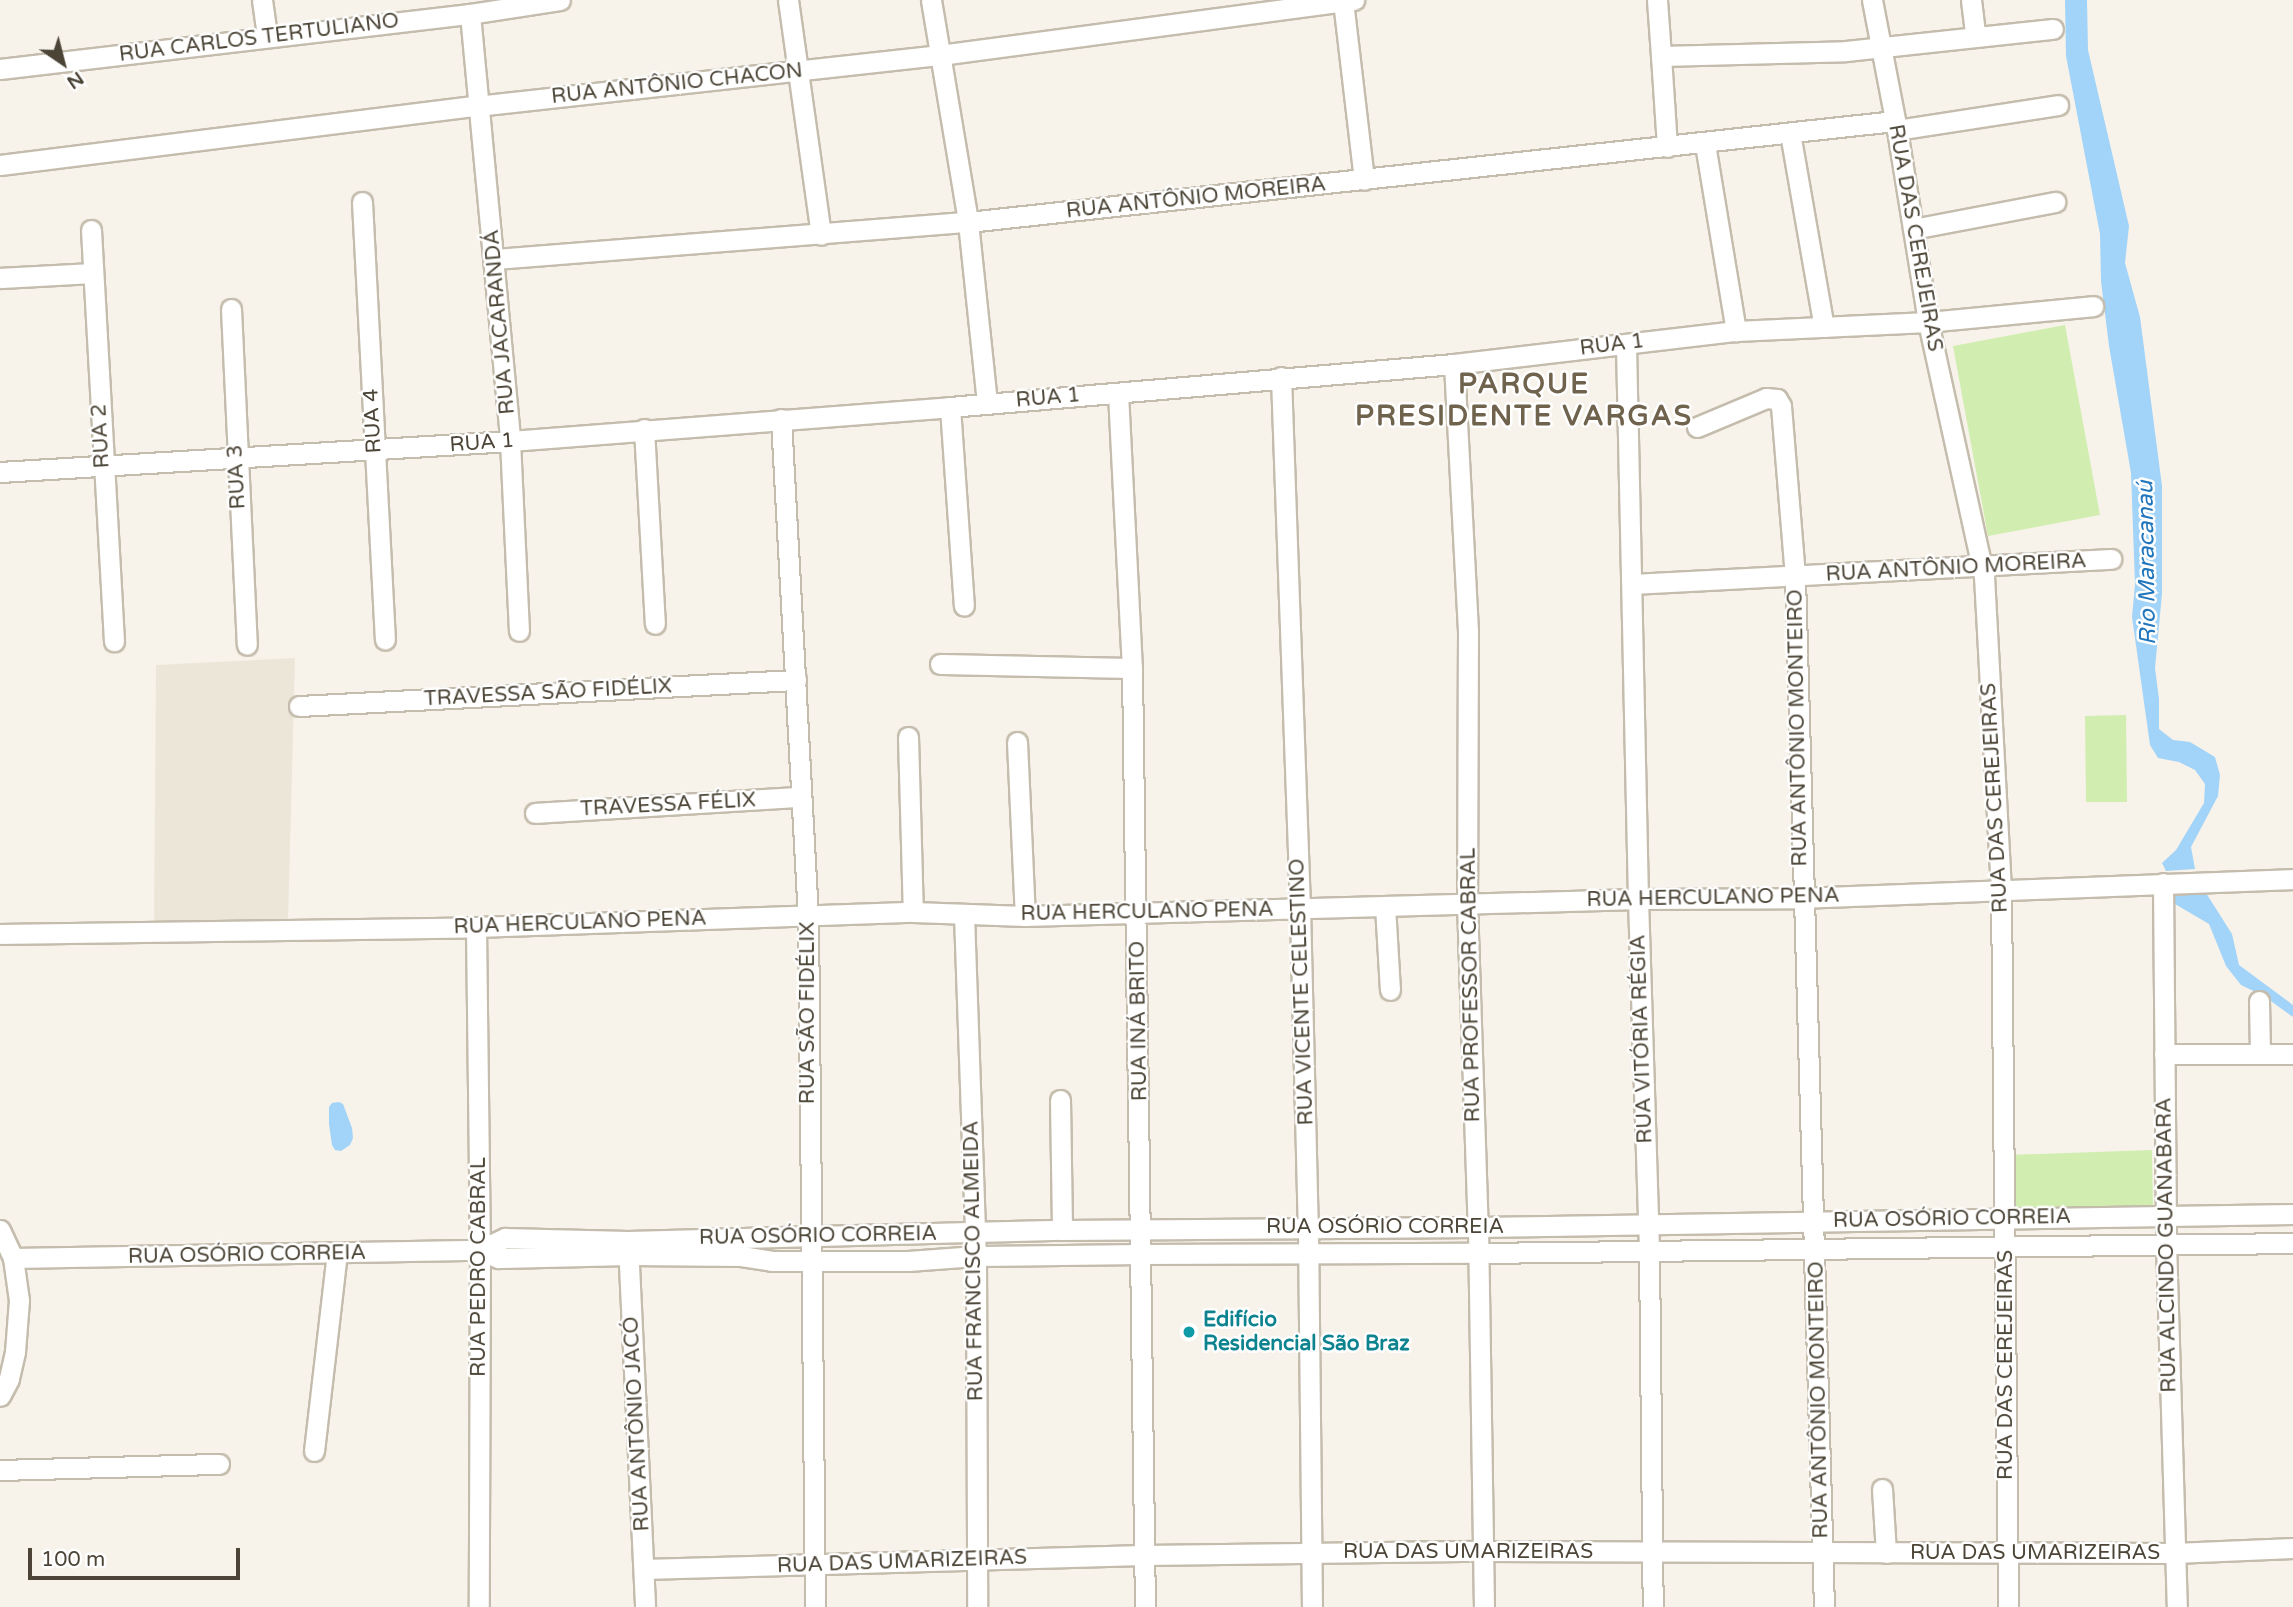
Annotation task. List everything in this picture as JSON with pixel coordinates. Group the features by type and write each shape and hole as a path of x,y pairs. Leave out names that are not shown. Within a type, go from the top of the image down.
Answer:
{"street":[{"path":"262,0 267,36"},
{"name":"RUA CARLOS TERTULIANO","path":"0,69 470,14 525,2 560,0"},
{"path":"788,0 795,71 821,235"},
{"path":"930,0 968,222 987,403"},
{"path":"1657,0 1667,147"},
{"name":"RUA DAS CEREJEIRAS","path":"1872,0 1896,125 1928,323 1982,564 2001,892 2008,1607"},
{"path":"1971,0 1975,35"},
{"path":"1349,1 1364,180"},
{"name":"RUA ANTÔNIO CHACON","path":"0,165 477,106 940,55 1349,1"},
{"name":"RUA JACARANDÁ","path":"470,14 510,441 519,631"},
{"path":"1661,56 1881,48 1975,35 2053,29"},
{"name":"RUA ANTÔNIO MOREIRA","path":"495,259 968,222 1790,133 1896,125 2058,105"},
{"path":"1790,133 1824,327"},
{"path":"1705,144 1736,331"},
{"name":"RUA 4","path":"362,202 385,639"},
{"path":"1913,229 2055,202"},
{"name":"RUA 2","path":"91,230 114,641"},
{"path":"0,278 93,273"},
{"name":"RUA 1","path":"0,472 510,441 950,407 1454,364 1736,331 1928,323 2094,306"},
{"name":"RUA 3","path":"231,309 247,645"},
{"name":"RUA VITÓRIA RÉGIA","path":"1626,345 1637,899 1649,1250 1653,1607"},
{"name":"RUA PROFESSOR CABRAL","path":"1454,364 1468,631 1466,903 1478,1227 1484,1607"},
{"name":"RUA VICENTE CELESTINO","path":"1281,377 1300,908 1308,1227 1312,1607"},
{"name":"RUA INÁ BRITO","path":"1118,393 1132,668 1145,1607"},
{"name":"RUA ANTÔNIO MONTEIRO","path":"1697,427 1766,398 1773,397 1779,402 1795,577 1824,1607"},
{"path":"950,407 964,606"},
{"name":"RUA SÃO FIDÉLIX","path":"780,419 808,915 815,1607"},
{"path":"644,429 655,624"},
{"name":"RUA ANTÔNIO MOREIRA","path":"1632,584 2112,559"},
{"path":"940,664 1132,668"},
{"name":"TRAVESSA SÃO FIDÉLIX","path":"299,706 796,680"},
{"path":"908,737 914,912"},
{"path":"1017,742 1025,916"},
{"name":"TRAVESSA FÉLIX","path":"535,813 800,797"},
{"name":"RUA HERCULANO PENA","path":"0,934 476,927 914,912 1025,916 1637,899 1802,898 2293,879"},
{"name":"RUA ALCINDO GUANABARA","path":"2167,883 2164,1054 2166,1242 2177,1607"},
{"path":"1385,906 1390,990"},
{"name":"RUA FRANCISCO ALMEIDA","path":"964,915 976,1256 978,1607"},
{"name":"RUA PEDRO CABRAL","path":"476,927 481,1250 479,1607"},
{"path":"2259,1001 2260,1053"},
{"path":"2164,1054 2293,1054"},
{"path":"1060,1100 1062,1230"},
{"name":"RUA OSÓRIO CORREIA","path":"13,1258 481,1250 498,1258 810,1236 2293,1213"},
{"path":"0,1230 13,1258 19,1283 15,1352 9,1379 0,1396"},
{"name":"RUA OSÓRIO CORREIA","path":"629,1248 810,1260 908,1261 976,1256 2006,1248 2166,1242 2293,1242"},
{"name":"RUA ANTÔNIO JACÓ","path":"629,1248 645,1607"},
{"path":"314,1451 337,1253"},
{"path":"0,1470 219,1464"},
{"path":"1881,1489 1886,1553"},
{"name":"RUA DAS UMARIZEIRAS","path":"644,1569 1143,1555 1483,1551 2174,1553 2293,1548"}],"shaded area":[{"path":"295,658 288,922 154,924 156,665"}],"green space":[{"path":"2065,325 2100,515 1988,536 1953,346"},
{"path":"2126,715 2127,802 2086,802 2085,716"},
{"path":"2152,1150 2153,1210 2007,1213 2008,1155"}],"water":[{"name":"Rio Maracanaú","path":"2065,0 2087,0 2088,50 2129,226 2125,263 2140,317 2162,486 2162,594 2155,668 2159,729 2173,740 2190,742 2215,757 2220,775 2218,796 2191,847 2195,869 2166,871 2162,863 2176,850 2204,803 2205,784 2195,770 2179,762 2158,758 2150,745 2132,617 2135,584 2131,473 2109,346 2101,281 2100,234 2066,56"},
{"path":"2206,893 2232,934 2239,965 2293,1005 2293,1017 2264,996 2241,985 2226,966 2209,924 2175,904 2175,896"},
{"path":"332,1103 343,1104 353,1138 350,1145 341,1151 335,1150 332,1145 329,1124 329,1107"}],"place":[{"name":"Edifício Residencial São Braz","path":"1189,1332"}],"district":[{"name":"PARQUE PRESIDENTE VARGAS","path":"1524,400"}]}
